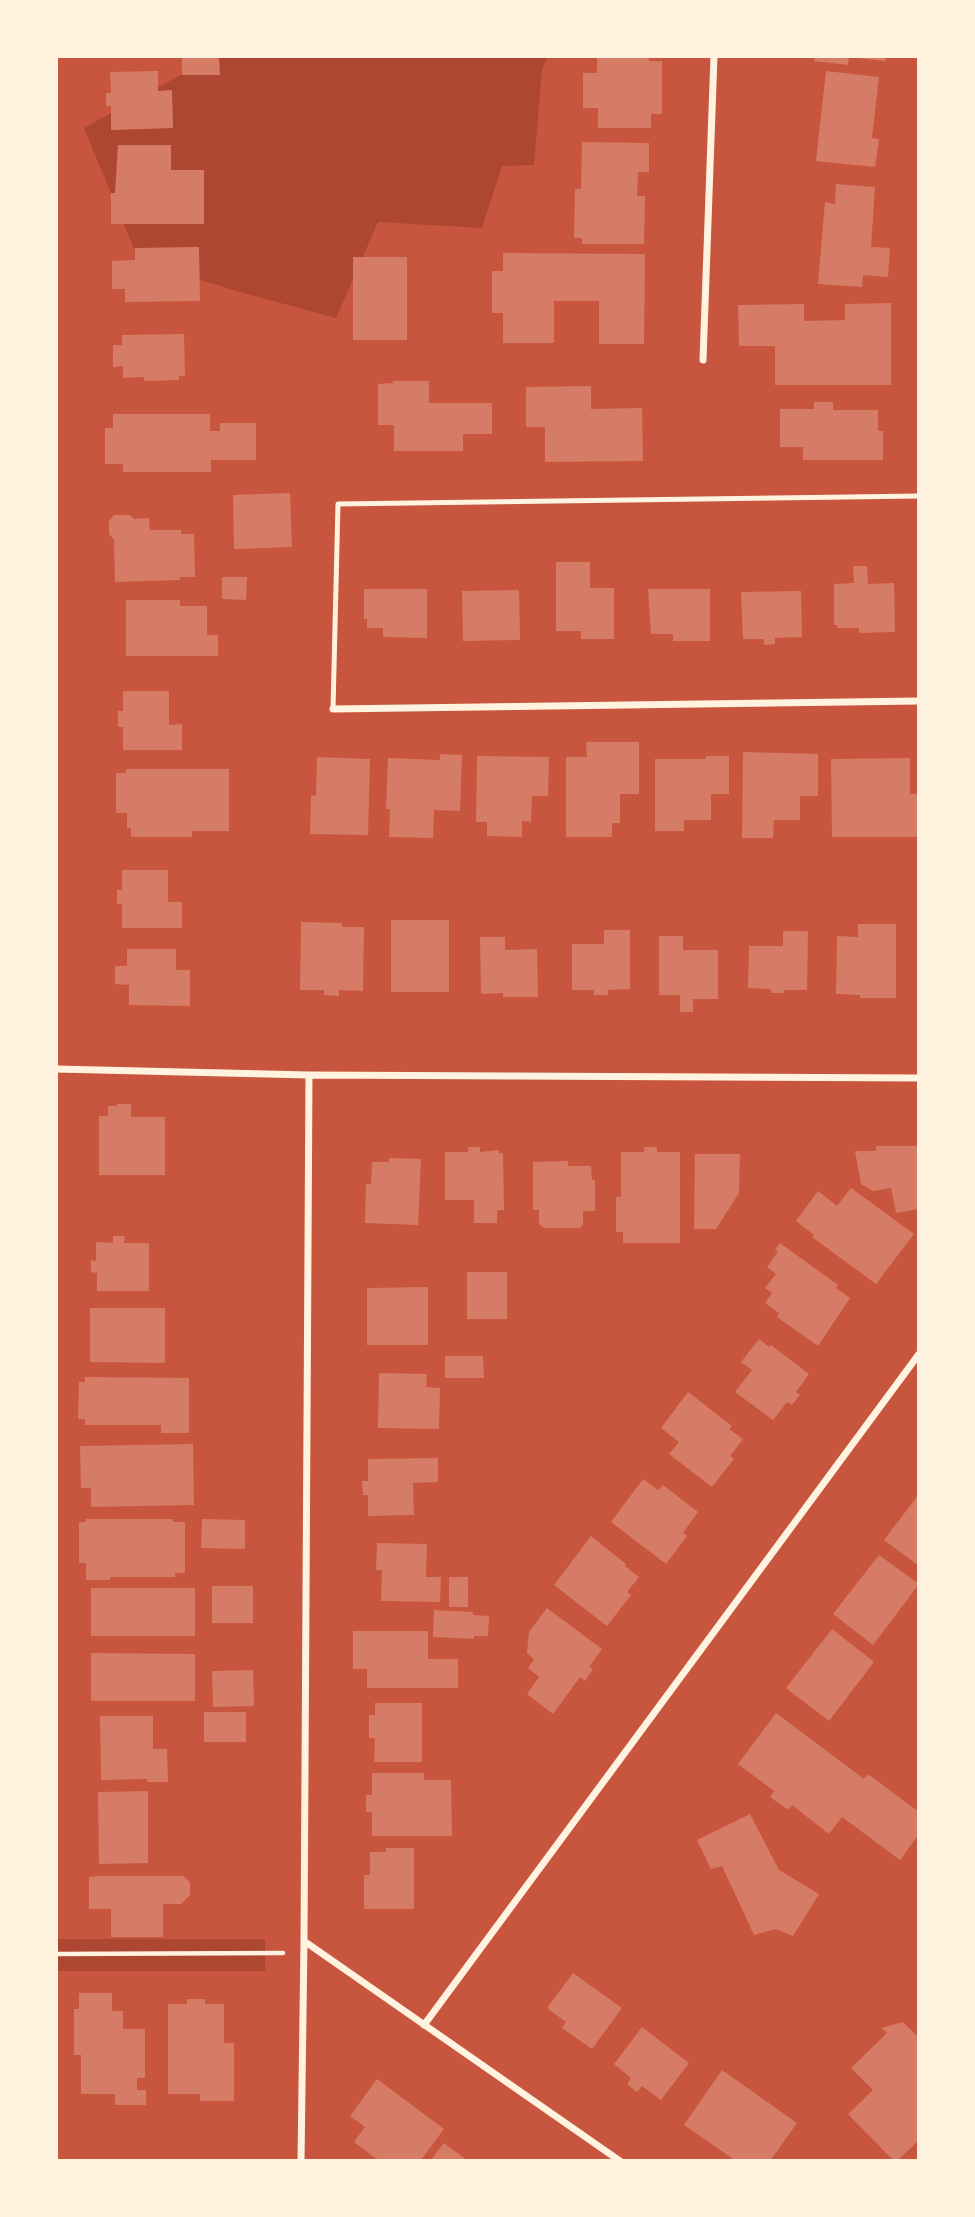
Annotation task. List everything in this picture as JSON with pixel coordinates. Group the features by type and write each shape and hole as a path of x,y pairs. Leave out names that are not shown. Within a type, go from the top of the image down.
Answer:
{"street":[{"path":"703,360 714,56"},
{"path":"333,709 919,701"},
{"path":"56,1069 309,1075 919,1078"},
{"path":"300,2161 304,1941 309,1075"},
{"path":"424,2025 919,1354"},
{"path":"304,1941 620,2161"}],"lane":[{"path":"333,709 338,504 919,496"}],"path":[{"path":"56,1954 272,1953"}],"shaded area":[{"path":"185,56 548,56 542,70 534,165 502,166 482,228 378,222 336,318 139,261 84,128 184,73"},
{"path":"56,1939 265,1939 265,1971 56,1971"}],"building":[{"path":"182,56 219,56 220,75 182,75"},
{"path":"597,56 649,56 649,61 662,61 662,114 651,114 651,128 598,128 598,108 583,108 583,73 597,73"},
{"path":"815,56 849,56 848,65 814,61"},
{"path":"857,56 886,56 885,61"},
{"path":"158,71 158,91 172,90 173,128 111,130 111,106 106,106 106,93 111,93 110,72"},
{"path":"826,71 879,77 872,138 879,139 875,167 816,161"},
{"path":"582,142 649,143 649,172 638,172 637,196 645,196 644,244 582,244 582,238 574,238 575,189 581,189"},
{"path":"118,145 171,145 171,170 204,170 204,224 111,224 111,193 115,193"},
{"path":"836,184 875,187 871,247 890,248 888,277 863,275 862,287 818,284 825,202 835,204"},
{"path":"199,247 200,301 125,302 125,289 112,289 112,261 135,260 135,248"},
{"path":"503,253 645,254 644,344 599,344 599,301 554,301 554,343 503,343 503,313 492,313 492,271 503,271"},
{"path":"353,257 407,257 407,340 353,340"},
{"path":"891,303 891,385 775,385 775,346 739,346 738,305 804,304 804,321 845,320 845,304"},
{"path":"184,334 185,376 179,376 179,380 144,381 144,377 123,378 123,366 113,367 113,345 122,345 122,335"},
{"path":"393,381 429,381 429,403 492,403 492,434 463,434 463,451 394,451 394,425 378,425 378,384"},
{"path":"591,386 591,409 642,408 643,461 545,462 545,427 526,427 526,387"},
{"path":"814,402 833,402 833,410 878,410 878,431 883,431 883,460 803,460 803,447 780,447 780,409 814,409"},
{"path":"113,414 210,414 210,431 220,431 220,423 256,423 256,460 211,460 211,472 123,472 123,464 105,464 105,428 113,428"},
{"path":"290,493 292,547 234,549 233,495"},
{"path":"114,515 130,515 134,519 149,518 150,530 181,530 181,534 194,534 195,577 115,582 114,540 109,534 109,521"},
{"path":"556,562 590,562 590,588 614,588 614,639 581,639 581,631 556,631"},
{"path":"853,566 867,566 868,584 894,583 895,632 859,633 859,628 837,628 837,625 834,625 834,584 854,583"},
{"path":"222,577 247,577 246,600 222,599"},
{"path":"364,589 427,589 427,638 383,637 383,628 367,628 367,619 364,619"},
{"path":"648,589 710,589 710,641 673,641 673,634 651,634"},
{"path":"519,590 520,640 463,641 462,591"},
{"path":"801,591 802,637 775,638 775,644 764,645 764,639 743,639 741,592"},
{"path":"126,600 180,600 180,606 207,606 207,635 218,635 218,656 126,656"},
{"path":"123,691 169,691 169,725 182,724 182,750 123,750 123,727 118,727 118,711 123,711"},
{"path":"586,742 639,742 639,794 620,794 620,823 612,823 612,837 566,837 566,757 587,757"},
{"path":"743,752 818,754 818,796 800,796 800,820 774,820 773,838 742,838"},
{"path":"440,754 462,755 460,811 434,810 433,838 389,837 390,809 386,809 388,758 440,760"},
{"path":"477,756 549,757 548,796 532,796 531,822 522,821 522,837 487,836 487,822 476,822"},
{"path":"706,756 729,756 729,794 711,794 711,820 684,820 684,831 655,831 655,759 706,759"},
{"path":"317,757 370,759 368,835 310,834 311,795 316,796"},
{"path":"910,758 910,794 919,794 919,837 832,837 831,759"},
{"path":"126,769 229,769 229,831 192,831 192,837 131,837 131,828 127,828 127,813 116,813 116,773 126,773"},
{"path":"122,870 168,870 168,902 182,902 182,928 122,928 122,904 117,904 117,890 122,890"},
{"path":"391,920 449,920 449,992 391,992"},
{"path":"301,922 342,923 342,927 364,927 363,991 339,990 339,996 324,995 324,990 300,990"},
{"path":"858,924 896,924 896,998 860,998 860,995 836,994 837,936 858,937"},
{"path":"604,930 630,930 630,989 608,990 608,995 594,995 594,990 572,990 572,944 604,944"},
{"path":"783,931 808,931 807,990 771,993 771,989 748,988 749,946 783,946"},
{"path":"659,936 683,936 683,950 718,950 718,999 693,999 693,1012 680,1012 680,995 659,995"},
{"path":"480,937 505,937 505,950 537,949 538,997 503,997 503,993 481,994"},
{"path":"127,949 176,949 176,970 190,970 190,1006 129,1005 129,985 115,984 115,966 127,966"},
{"path":"131,1104 131,1117 165,1117 165,1175 99,1175 99,1116 108,1116 108,1106"},
{"path":"876,1146 919,1146 919,1209 896,1213 891,1188 873,1191 861,1184 855,1151 876,1151"},
{"path":"468,1147 480,1147 480,1152 499,1150 499,1153 503,1153 504,1210 497,1210 497,1223 474,1223 474,1200 445,1200 445,1152 468,1152"},
{"path":"644,1147 657,1147 657,1152 680,1152 680,1243 623,1243 623,1232 616,1232 616,1197 621,1197 621,1152 644,1152"},
{"path":"695,1154 740,1154 739,1193 716,1229 694,1229"},
{"path":"389,1158 421,1159 418,1225 365,1223 366,1184 371,1184 372,1162 389,1162"},
{"path":"568,1161 568,1166 591,1166 592,1180 595,1180 595,1211 583,1211 583,1224 580,1228 544,1228 539,1224 539,1210 533,1210 533,1162"},
{"path":"851,1188 914,1234 876,1284 812,1237 814,1235 796,1221 818,1191 837,1206"},
{"path":"113,1236 125,1236 124,1243 149,1243 149,1291 97,1291 97,1273 91,1272 91,1260 96,1261 96,1242 113,1243"},
{"path":"780,1243 838,1285 836,1288 850,1298 818,1346 777,1317 779,1313 765,1303 772,1293 765,1288 776,1274 767,1267 778,1252 775,1250"},
{"path":"467,1272 507,1272 507,1319 467,1319"},
{"path":"428,1287 428,1345 367,1345 367,1288"},
{"path":"90,1308 165,1308 165,1363 90,1362"},
{"path":"759,1339 809,1374 796,1392 800,1395 792,1405 787,1402 773,1420 735,1392 752,1370 741,1362"},
{"path":"445,1356 483,1356 484,1378 445,1378"},
{"path":"379,1373 427,1374 426,1387 440,1388 439,1429 378,1428"},
{"path":"85,1377 189,1378 189,1433 161,1433 161,1425 85,1425 85,1419 78,1419 79,1382 85,1382"},
{"path":"688,1392 732,1426 729,1429 743,1439 730,1456 734,1459 712,1487 669,1454 679,1442 661,1428"},
{"path":"193,1444 194,1505 91,1507 91,1488 81,1488 80,1446"},
{"path":"438,1458 438,1482 413,1483 414,1515 368,1516 368,1495 363,1495 362,1481 368,1481 368,1459"},
{"path":"643,1479 658,1490 663,1485 698,1512 683,1533 687,1536 666,1564 611,1522"},
{"path":"919,1494 919,1566 884,1540"},
{"path":"86,1519 173,1519 173,1522 185,1522 185,1573 175,1573 175,1577 110,1577 110,1580 86,1580 86,1563 79,1563 79,1522 86,1522"},
{"path":"202,1519 245,1520 245,1549 201,1548"},
{"path":"591,1536 639,1577 627,1592 631,1595 607,1626 554,1585"},
{"path":"377,1543 427,1544 426,1577 441,1577 440,1602 381,1601 382,1570 376,1570"},
{"path":"879,1555 919,1584 873,1645 833,1614"},
{"path":"449,1577 468,1577 468,1607 449,1607"},
{"path":"212,1586 253,1586 253,1623 212,1623"},
{"path":"91,1588 195,1588 195,1636 91,1636"},
{"path":"547,1608 602,1649 589,1667 593,1669 585,1681 580,1677 553,1714 527,1694 539,1677 528,1668 534,1659 527,1653 529,1632"},
{"path":"434,1610 473,1612 473,1615 489,1616 488,1636 474,1636 474,1639 433,1637"},
{"path":"832,1629 874,1662 829,1721 786,1688"},
{"path":"353,1631 428,1631 428,1659 458,1659 458,1688 367,1688 367,1669 353,1669"},
{"path":"91,1653 195,1654 195,1701 91,1701"},
{"path":"253,1670 254,1706 213,1707 212,1671"},
{"path":"375,1703 422,1703 422,1762 374,1762 375,1738 369,1738 369,1715 375,1715"},
{"path":"204,1712 246,1712 246,1742 204,1742"},
{"path":"776,1713 864,1779 868,1774 919,1812 919,1834 900,1860 842,1817 829,1834 792,1805 788,1810 770,1797 774,1791 738,1764"},
{"path":"100,1716 153,1716 153,1749 167,1749 168,1782 147,1782 147,1779 101,1780"},
{"path":"372,1773 424,1773 424,1780 451,1780 452,1836 372,1836 372,1812 366,1812 366,1795 372,1795"},
{"path":"148,1791 148,1863 99,1864 98,1792"},
{"path":"750,1814 779,1870 819,1894 793,1936 776,1929 754,1935 722,1866 711,1869 697,1840"},
{"path":"386,1848 414,1848 414,1909 364,1909 364,1875 370,1875 370,1852 386,1852"},
{"path":"183,1876 190,1882 190,1895 181,1904 163,1904 163,1937 111,1937 111,1909 89,1909 89,1877"},
{"path":"573,1973 622,2008 592,2049 562,2028 566,2022 547,2008"},
{"path":"79,1993 112,1993 112,2011 123,2011 123,2029 145,2029 145,2078 137,2078 137,2090 146,2090 146,2105 115,2105 115,2094 81,2094 81,2055 74,2055 74,2009 79,2009"},
{"path":"187,1999 205,1999 205,2004 224,2004 224,2043 234,2043 234,2101 200,2101 200,2094 168,2094 168,2004 187,2004"},
{"path":"903,2022 919,2038 919,2140 894,2161 848,2114 873,2090 851,2068 887,2033 881,2028"},
{"path":"642,2027 689,2063 661,2100 642,2086 637,2092 627,2084 631,2078 614,2064"},
{"path":"722,2070 797,2123 770,2161 736,2161 684,2125"},
{"path":"377,2079 444,2129 420,2161 379,2161 354,2142 365,2127 350,2116"},
{"path":"444,2143 468,2161 430,2161"}]}
